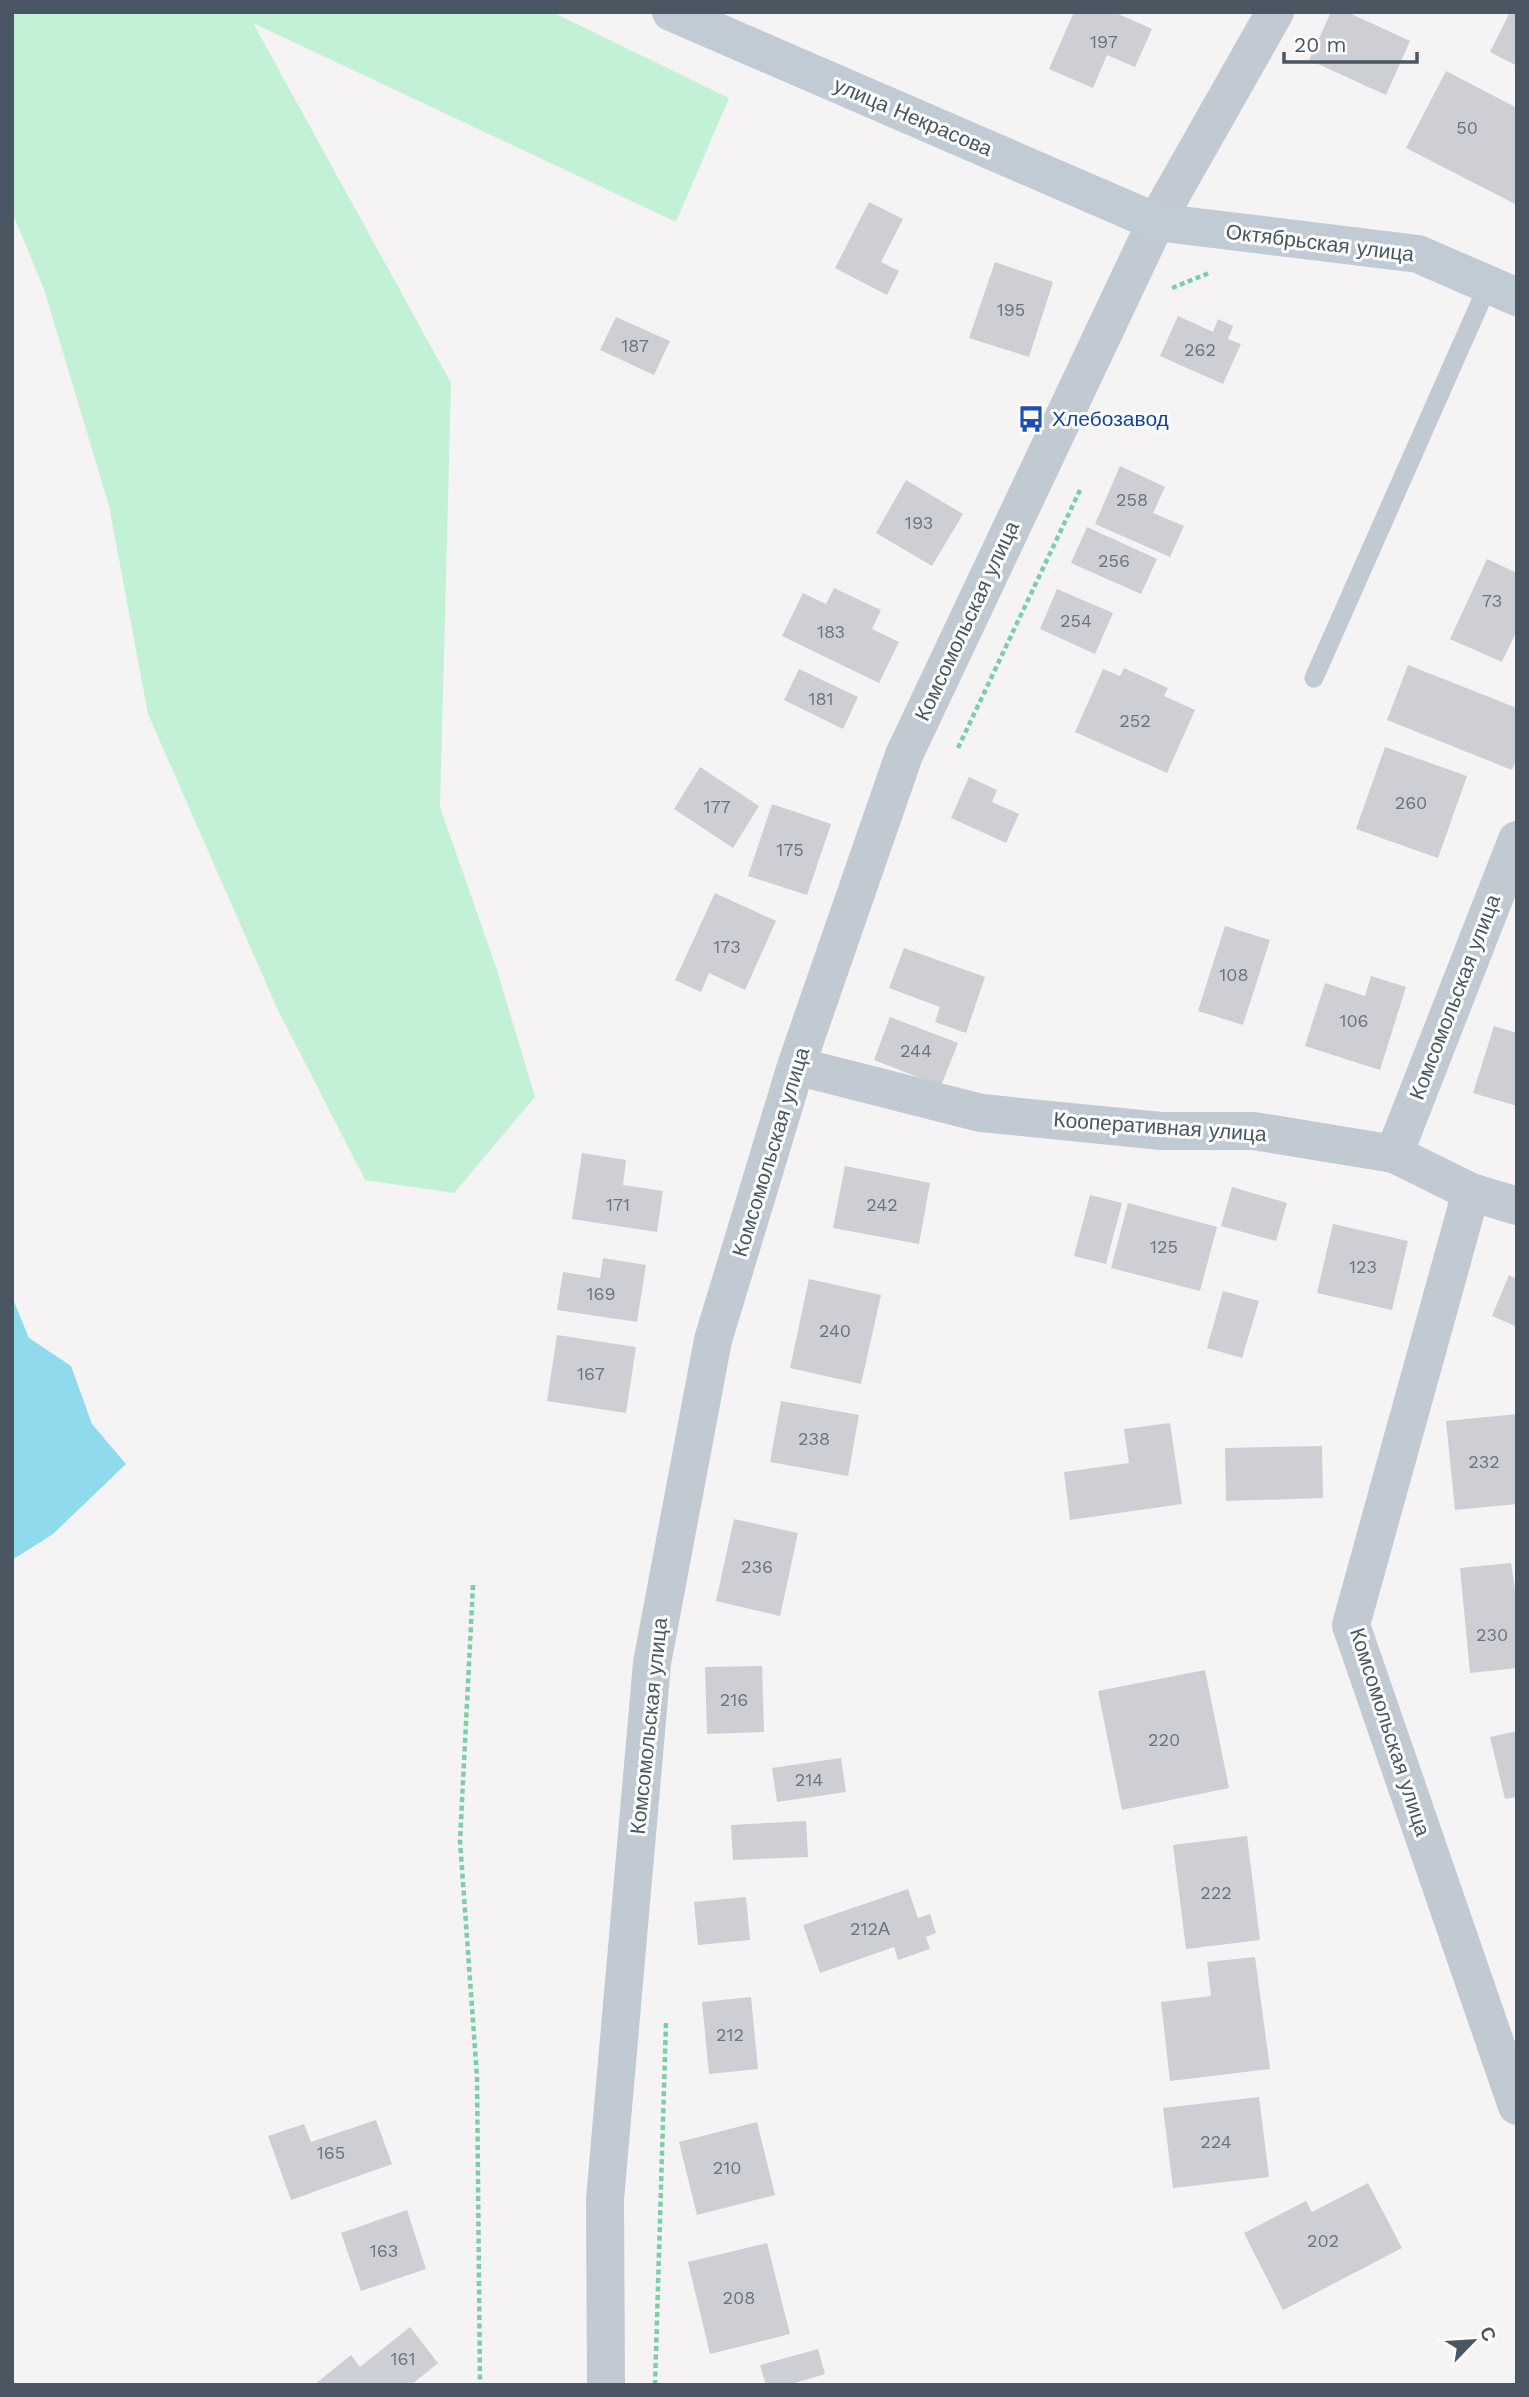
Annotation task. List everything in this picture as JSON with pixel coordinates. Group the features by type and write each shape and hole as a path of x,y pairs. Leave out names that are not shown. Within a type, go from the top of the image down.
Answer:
{"street":[{"name":"улица Некрасова","path":"671,12 1156,222"},
{"name":"Комсомольская улица","path":"606,2385 605,2199 652,1663 713,1340 796,1066 904,755 1156,222 1275,12"},
{"name":"Октябрьская улица","path":"1156,222 1418,254 1502,291"},
{"name":"Комсомольская улица","path":"1394,1154 1517,840"},
{"name":"Кооперативная улица","path":"796,1066 981,1113 1161,1131 1254,1131 1394,1154 1471,1192 1517,1206"},
{"name":"Комсомольская улица","path":"1471,1192 1351,1625 1517,2106"}],"lane":[{"path":"1314,678 1502,291"}],"path":[{"path":"1170,289 1214,270"},
{"path":"958,749 1086,477"},
{"path":"472,1585 460,1842 477,2077 480,2385"},
{"path":"655,2385 667,2017"}],"green space":[{"path":"12,12 552,12 729,98 676,222 253,23 451,383 440,807 496,967 535,1097 454,1193 365,1180 277,1008 148,714 109,506 44,289 12,212"}],"water":[{"path":"12,1297 29,1338 71,1366 92,1424 126,1464 53,1534 12,1560"}],"building":[{"path":"1074,12 1114,12 1152,29 1135,67 1107,55 1093,88 1049,69"},
{"path":"1331,12 1347,12 1410,41 1386,95 1309,60"},
{"path":"1510,12 1517,12 1517,66 1490,52"},
{"path":"1446,71 1517,108 1517,205 1406,148"},
{"path":"869,202 903,219 881,262 899,271 887,295 835,268"},
{"path":"995,262 1053,282 1029,357 969,338"},
{"path":"1178,316 1213,332 1218,319 1233,326 1228,339 1241,344 1223,384 1160,356"},
{"path":"616,317 670,341 654,375 600,350"},
{"path":"1120,466 1165,487 1153,513 1184,526 1170,557 1095,524"},
{"path":"906,480 963,514 932,566 876,533"},
{"path":"1087,527 1157,559 1141,594 1071,563"},
{"path":"1487,559 1517,573 1517,630 1502,662 1450,639"},
{"path":"834,588 881,610 872,629 899,642 879,683 782,636 803,593 826,604"},
{"path":"1057,589 1113,613 1095,654 1040,629"},
{"path":"1408,665 1517,708 1517,759 1512,770 1387,720"},
{"path":"1124,668 1168,688 1164,696 1195,710 1167,773 1075,732 1103,669 1120,676"},
{"path":"799,669 858,697 843,729 784,700"},
{"path":"1385,747 1467,776 1438,858 1356,829"},
{"path":"700,767 759,806 733,848 674,809"},
{"path":"969,777 997,790 992,802 1019,814 1006,843 951,818"},
{"path":"772,804 831,824 807,895 748,876"},
{"path":"715,893 776,921 745,990 709,973 701,992 675,980"},
{"path":"1225,926 1270,940 1243,1025 1198,1011"},
{"path":"904,948 985,977 966,1033 935,1022 940,1007 889,988"},
{"path":"1371,976 1406,987 1380,1070 1305,1046 1325,983 1365,996"},
{"path":"890,1017 958,1043 941,1086 874,1060"},
{"path":"1494,1026 1517,1033 1517,1106 1473,1093"},
{"path":"582,1153 626,1160 623,1185 663,1191 657,1232 572,1219"},
{"path":"845,1166 930,1183 919,1244 833,1228"},
{"path":"1232,1187 1287,1203 1276,1241 1221,1226"},
{"path":"1090,1195 1122,1203 1106,1264 1074,1256"},
{"path":"1128,1203 1217,1227 1200,1291 1111,1268"},
{"path":"1333,1224 1408,1241 1392,1310 1317,1293"},
{"path":"603,1258 646,1265 637,1322 557,1310 563,1272 600,1278"},
{"path":"1509,1275 1517,1279 1517,1327 1492,1316"},
{"path":"809,1279 881,1295 861,1384 790,1368"},
{"path":"1223,1291 1259,1301 1242,1358 1207,1348"},
{"path":"557,1335 636,1347 626,1413 547,1401"},
{"path":"781,1401 859,1415 848,1476 770,1462"},
{"path":"1517,1414 1517,1504 1455,1510 1446,1421"},
{"path":"1170,1423 1182,1504 1070,1520 1064,1472 1129,1463 1124,1429"},
{"path":"1322,1446 1323,1498 1226,1501 1225,1448"},
{"path":"734,1519 798,1533 780,1616 716,1601"},
{"path":"1511,1563 1517,1602 1517,1668 1470,1673 1460,1568"},
{"path":"762,1666 764,1732 707,1734 705,1667"},
{"path":"1205,1670 1229,1788 1122,1810 1098,1691"},
{"path":"1517,1731 1517,1797 1505,1799 1490,1737"},
{"path":"841,1758 846,1792 777,1802 772,1768"},
{"path":"806,1821 808,1857 733,1860 731,1825"},
{"path":"1247,1836 1260,1940 1186,1949 1173,1845"},
{"path":"908,1889 918,1918 930,1914 936,1933 926,1937 930,1949 898,1960 894,1947 820,1973 803,1925"},
{"path":"746,1897 750,1940 698,1945 694,1902"},
{"path":"1255,1957 1270,2069 1170,2081 1161,2002 1211,1996 1207,1962"},
{"path":"751,1997 758,2069 709,2074 702,2002"},
{"path":"1259,2097 1269,2177 1173,2188 1163,2108"},
{"path":"376,2120 392,2164 291,2200 268,2136 304,2124 311,2142"},
{"path":"757,2122 775,2195 697,2215 679,2142"},
{"path":"1368,2183 1402,2248 1283,2310 1244,2233 1306,2201 1312,2212"},
{"path":"407,2210 426,2269 361,2291 341,2233"},
{"path":"767,2243 790,2334 710,2354 688,2262"},
{"path":"410,2327 438,2363 411,2385 314,2385 351,2355 360,2367"},
{"path":"818,2349 825,2374 788,2385 766,2385 760,2365"}],"place":[{"name":"Хлебозавод","path":"1031,419"}]}
